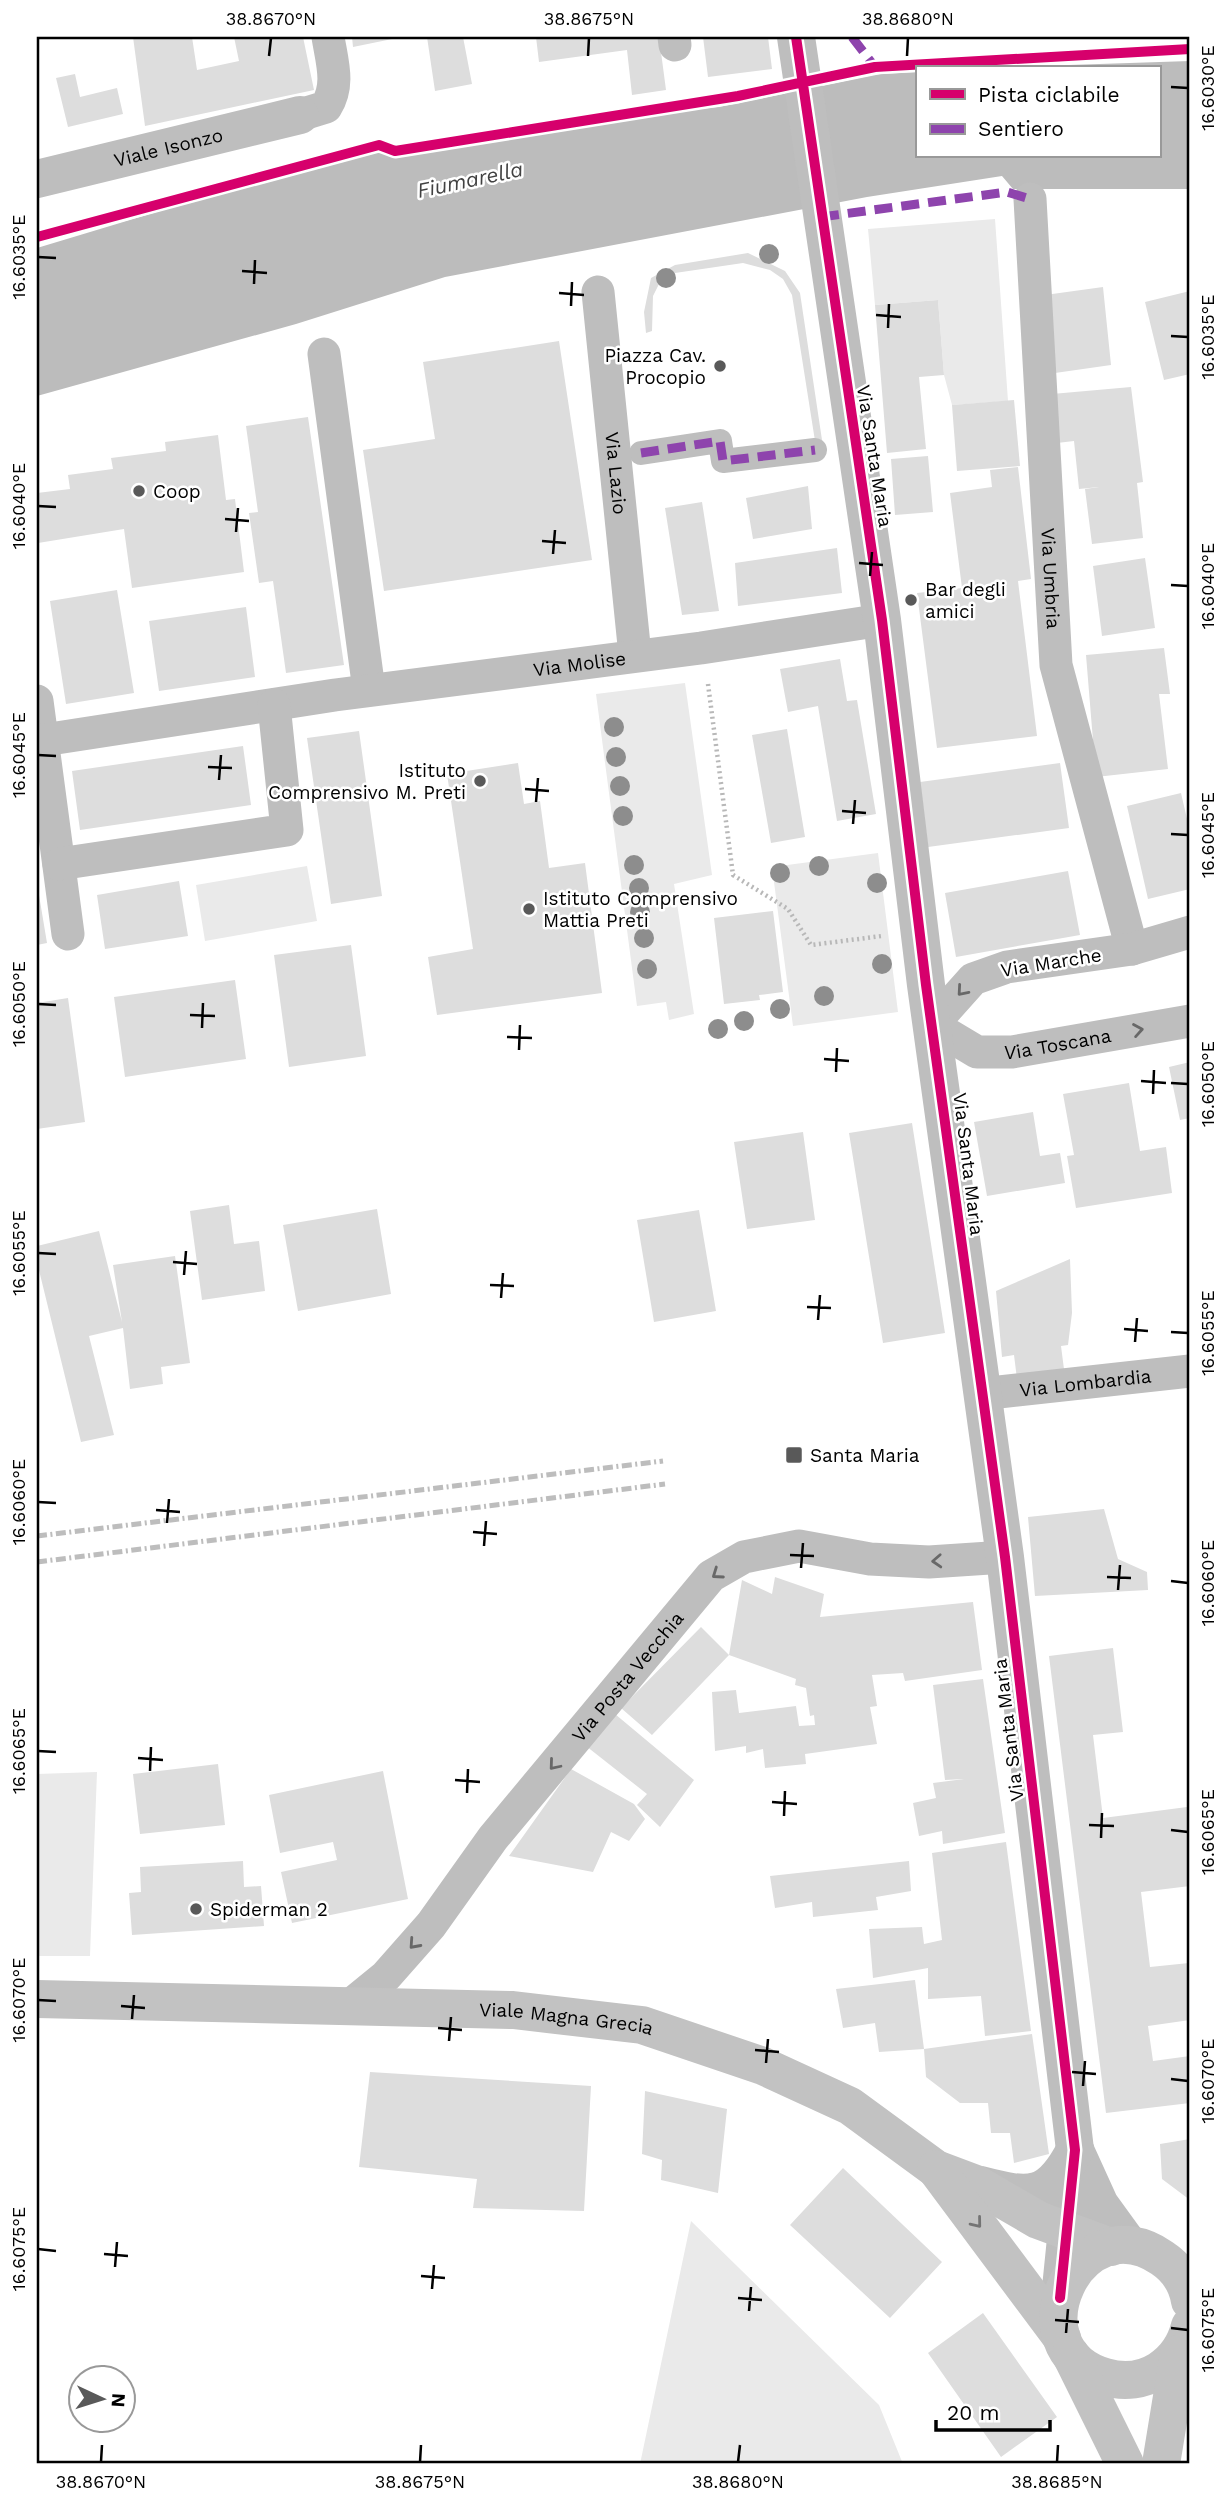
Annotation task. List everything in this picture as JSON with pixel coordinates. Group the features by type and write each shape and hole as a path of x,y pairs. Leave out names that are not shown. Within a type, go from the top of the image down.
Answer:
{"main road":[{"name":"Viale Magna Grecia","path":"37,1999 513,2011 642,2025 763,2066 850,2106 936,2169 976,2184 1038,2220 1130,2247"},
{"name":"Viale Magna Grecia","path":"936,2169 1066,2346"},
{"path":"1125,2464 1066,2346 1058,2319 1060,2298 1069,2274 1088,2257 1130,2247 1190,2248"},
{"path":"1130,2247 1174,2266 1188,2289 1190,2301"},
{"path":"1066,2346 1085,2367 1104,2377 1124,2381 1145,2378 1164,2369 1186,2340"},
{"path":"1161,2464 1186,2340"}],"street":[{"path":"300,115 326,107 332,96 335,83 328,37"},
{"name":"Via Santa Maria","path":"796,37 883,620 932,1025 1005,1557 1075,2150 1060,2298"},
{"name":"Viale Isonzo","path":"37,179 300,115"},
{"name":"Via Umbria","path":"1030,199 1056,665 1132,949"},
{"name":"Via Lazio","path":"598,292 629,456 635,655"},
{"path":"324,355 369,690"},
{"path":"629,456 720,441 723,461 815,450"},
{"name":"Via Molise","path":"40,740 369,690 701,648 883,620"},
{"path":"37,701 40,740 68,934"},
{"path":"59,864 287,830 274,705"},
{"name":"Via Marche","path":"932,1025 973,979 1007,967 1132,949 1190,932"},
{"name":"Via Toscana","path":"932,1025 976,1052 1012,1052 1190,1021"},
{"name":"Via Lombardia","path":"981,1394 1190,1371"},
{"name":"Via Posta Vecchia","path":"348,2007 386,1976 431,1925 493,1838 710,1576 744,1557 799,1546 870,1559 929,1562 1005,1557"},
{"path":"976,2184 1020,2195 1037,2194 1064,2172 1075,2150"},
{"name":"Via Santa Maria","path":"1075,2150 1100,2205 1130,2247"}],"path":[{"path":"701,648 733,875 788,909 811,945 875,936"}],"shaded area":[{"path":"995,219 1008,401 952,405 944,375 938,300 875,305 868,229"},
{"path":"685,683 712,875 674,884 694,1014 669,1020 666,1002 637,1006 596,694"},
{"path":"878,853 898,1012 793,1026 772,867"},
{"path":"307,866 317,921 205,941 196,885"},
{"path":"97,1772 90,1956 37,1956 37,1774"},
{"path":"691,2221 879,2405 903,2464 640,2464"}],"water":[{"name":"Fiumarella","path":"1190,61 1190,189 1013,189 1002,176 867,197 445,277 296,324 37,396 37,248 379,145 395,151 599,119 719,107 881,74 916,72 916,158 1160,158 1160,66 1039,66"}],"building":[{"path":"133,37 192,37 197,70 239,61 234,37 303,37 314,90 145,126"},
{"path":"352,37 397,37 397,38 353,47"},
{"path":"427,37 463,37 472,84 435,91"},
{"path":"536,37 659,37 666,90 632,95 627,50 539,62"},
{"path":"703,37 768,37 772,69 708,77"},
{"path":"75,74 80,97 117,88 123,114 68,127 56,78"},
{"path":"748,253 785,271 800,293 822,440 815,441 792,295 783,279 770,270 743,263 675,273 659,284 653,296 652,331 646,333 644,312 651,278 675,265"},
{"path":"1103,287 1111,365 1055,373 1045,295"},
{"path":"1190,291 1190,374 1164,380 1145,302"},
{"path":"938,300 944,375 919,377 926,449 887,453 875,305"},
{"path":"559,341 592,560 384,591 363,450 435,439 423,362"},
{"path":"1131,387 1143,482 1137,483 1143,538 1092,544 1085,489 1099,487 1079,489 1074,441 1057,443 1052,394"},
{"path":"1014,400 1020,466 957,471 952,405"},
{"path":"308,417 344,665 286,673 273,581 259,583 249,513 258,512 246,426"},
{"path":"218,435 226,500 235,499 244,572 132,588 124,529 38,543 37,493 70,489 68,475 113,469 111,458 166,451 165,442"},
{"path":"928,456 933,512 895,515 891,459"},
{"path":"1018,467 1031,579 1018,581 1037,736 937,748 917,593 962,588 950,493 992,487 990,470"},
{"path":"808,486 812,529 753,539 746,498"},
{"path":"702,502 719,611 682,615 665,508"},
{"path":"837,548 842,593 738,606 735,563"},
{"path":"1145,558 1155,628 1102,636 1093,566"},
{"path":"117,590 134,693 66,704 50,601"},
{"path":"246,607 255,677 159,691 149,621"},
{"path":"1164,648 1170,694 1159,694 1168,769 1096,777 1086,655"},
{"path":"840,659 847,701 857,700 876,814 837,821 818,706 788,712 780,669"},
{"path":"787,729 805,837 771,843 752,735"},
{"path":"359,731 382,896 331,904 307,738"},
{"path":"243,746 251,805 80,830 72,771"},
{"name":"Istituto Comprensivo Mattia Preti","path":"518,763 524,804 540,801 549,868 585,863 602,993 437,1015 428,957 473,949 447,774"},
{"path":"1060,763 1069,828 928,847 920,782"},
{"path":"1181,793 1190,832 1190,889 1148,899 1127,806"},
{"path":"1068,871 1080,935 956,957 945,893"},
{"path":"179,881 188,936 105,949 97,895"},
{"path":"37,883 47,943 37,945"},
{"path":"773,911 783,992 759,995 760,1000 724,1004 714,918"},
{"path":"351,945 366,1056 289,1067 274,955"},
{"path":"235,980 246,1059 125,1077 114,997"},
{"path":"68,998 85,1122 37,1129 37,1003"},
{"path":"1190,1062 1190,1118 1180,1120 1169,1067"},
{"path":"1129,1083 1140,1151 1166,1147 1172,1193 1076,1208 1067,1156 1074,1155 1063,1094"},
{"path":"1033,1112 1040,1156 1060,1153 1065,1183 987,1196 974,1122"},
{"path":"912,1123 945,1333 883,1343 849,1133"},
{"path":"803,1132 815,1220 747,1229 734,1142"},
{"path":"229,1205 234,1244 259,1241 265,1291 202,1300 190,1211"},
{"path":"377,1209 391,1294 298,1311 283,1225"},
{"path":"699,1210 716,1311 654,1322 637,1220"},
{"path":"99,1231 122,1322 113,1265 175,1256 190,1363 161,1367 163,1384 130,1389 123,1328 89,1336 114,1435 81,1442 37,1262 37,1246"},
{"path":"1070,1259 1072,1313 1068,1345 1061,1346 1065,1377 1017,1379 1014,1355 1002,1357 996,1291"},
{"path":"1104,1509 1118,1559 1147,1572 1148,1590 1035,1596 1028,1517"},
{"path":"775,1577 824,1594 820,1617 973,1602 982,1670 905,1681 903,1673 872,1675 877,1706 870,1707 877,1744 805,1754 806,1764 765,1768 763,1749 746,1753 746,1746 715,1751 712,1692 736,1690 739,1713 796,1706 799,1726 815,1725 814,1715 810,1716 806,1688 795,1685 796,1679 729,1655 742,1580 772,1594"},
{"path":"701,1627 729,1655 652,1735 621,1708"},
{"path":"1113,1648 1123,1732 1093,1735 1103,1818 1187,1807 1190,1886 1141,1892 1150,1967 1189,1963 1190,2020 1148,2026 1153,2061 1190,2056 1190,2103 1106,2113 1049,1656"},
{"path":"983,1679 1005,1833 943,1844 942,1831 919,1836 913,1803 936,1798 933,1783 964,1779 945,1780 933,1685"},
{"path":"615,1714 694,1780 660,1827 637,1805 647,1794 586,1746"},
{"path":"218,1764 225,1825 140,1834 133,1774"},
{"path":"571,1769 634,1804 645,1819 629,1841 611,1832 593,1872 509,1856"},
{"path":"383,1771 408,1899 292,1923 281,1872 337,1860 333,1842 280,1853 269,1795"},
{"path":"1006,1842 1031,2031 985,2036 981,1996 928,1999 928,1968 873,1978 869,1929 922,1927 924,1944 942,1940 932,1853"},
{"name":"Spiderman 2","path":"243,1861 244,1887 261,1886 264,1926 132,1935 129,1893 141,1892 140,1867"},
{"path":"909,1861 911,1891 876,1897 878,1910 813,1917 812,1902 775,1908 770,1876"},
{"path":"915,1980 924,2049 879,2052 875,2023 843,2028 836,1989"},
{"path":"1032,2034 1049,2154 1014,2163 1010,2133 991,2133 988,2103 960,2103 926,2077 924,2049"},
{"path":"370,2072 591,2086 584,2211 473,2208 477,2179 359,2167"},
{"path":"645,2091 727,2109 718,2193 661,2180 662,2160 642,2154"},
{"path":"1190,2139 1190,2200 1162,2179 1160,2144"},
{"path":"843,2168 942,2262 890,2318 790,2225"},
{"path":"983,2313 1057,2417 1001,2457 928,2353"}],"railway":[{"path":"37,1536 663,1461"},
{"path":"37,1562 665,1484"}],"marked path":[{"path":"852,37 875,67"},
{"path":"821,217 1007,192 1030,199"},
{"path":"641,453 720,441 723,461 815,450"}],"cycle path":[{"path":"796,37 882,620 926,985 1005,1557 1075,2150 1060,2298"},
{"path":"37,237 379,145 395,151 738,96 875,67 1190,49"}],"place":[{"name":"Piazza Cav. Procopio","path":"720,366"},
{"name":"Coop","path":"139,491"},
{"name":"Bar degli amici","path":"911,600"},
{"name":"Istituto Comprensivo M. Preti","path":"480,781"},
{"name":"Istituto Comprensivo Mattia Preti","path":"529,909"},
{"name":"Santa Maria","path":"794,1455"},
{"name":"Spiderman 2","path":"196,1909"}]}
